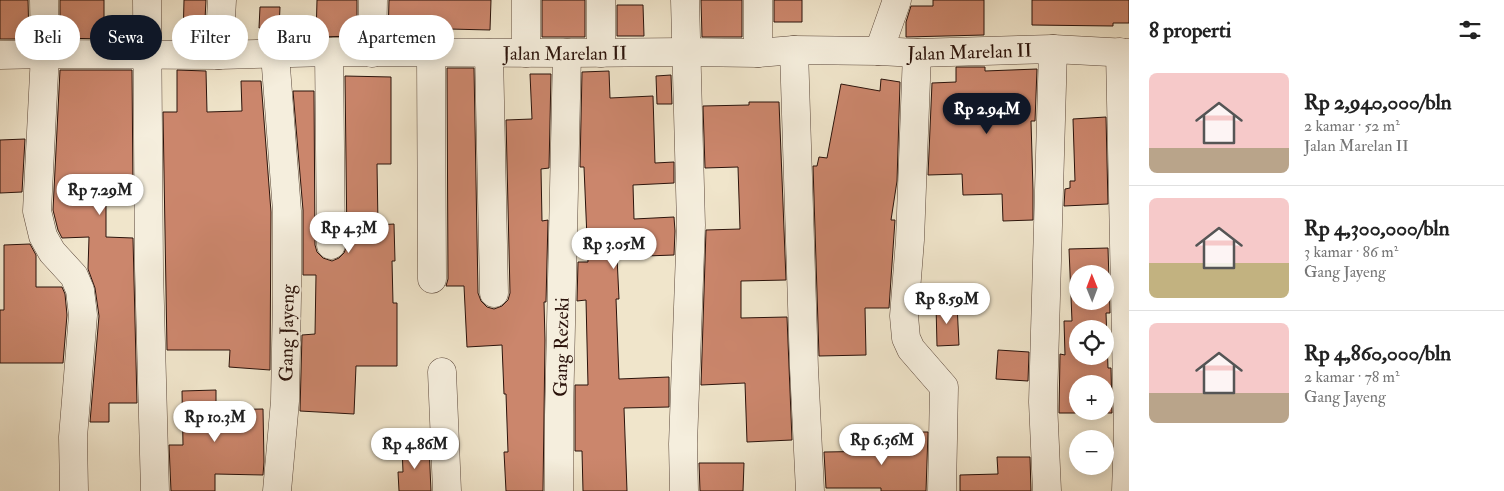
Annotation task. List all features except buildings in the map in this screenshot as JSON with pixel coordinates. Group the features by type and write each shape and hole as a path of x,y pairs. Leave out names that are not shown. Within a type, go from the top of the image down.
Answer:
{"street":[{"path":"44,0 44,15"},
{"path":"147,0 147,15"},
{"path":"221,15 222,0"},
{"path":"373,0 373,15"},
{"path":"526,0 526,53"},
{"path":"601,0 601,53"},
{"path":"684,491 691,225 685,0"},
{"path":"758,0 758,53"},
{"path":"879,51 897,0"},
{"path":"487,46 494,293"},
{"name":"Jalan Marelan II","path":"454,50 487,46 526,53 567,54 758,53 794,50 917,53 1053,49 1124,52"},
{"path":"1048,491 1043,402 1053,49"},
{"path":"794,50 804,368 810,491"},
{"path":"329,52 331,245"},
{"name":"Jalan Marelan II","path":"329,52 339,52"},
{"path":"1124,52 1129,434 1126,491"},
{"path":"917,53 910,240 904,316 906,338 911,349 944,387 942,491"},
{"name":"Gang Rezeki","path":"559,491 559,405 567,54"},
{"name":"Jalan Marelan II","path":"0,55 15,55"},
{"path":"45,60 38,211 43,236 52,252 74,276 80,290 83,315 74,437 74,491"},
{"path":"147,60 148,269 155,491"},
{"name":"Gang Jayeng","path":"275,60 287,212 285,401 276,491"},
{"path":"431,60 432,279"},
{"path":"287,212 330,211"},
{"path":"442,372 447,491"}]}
